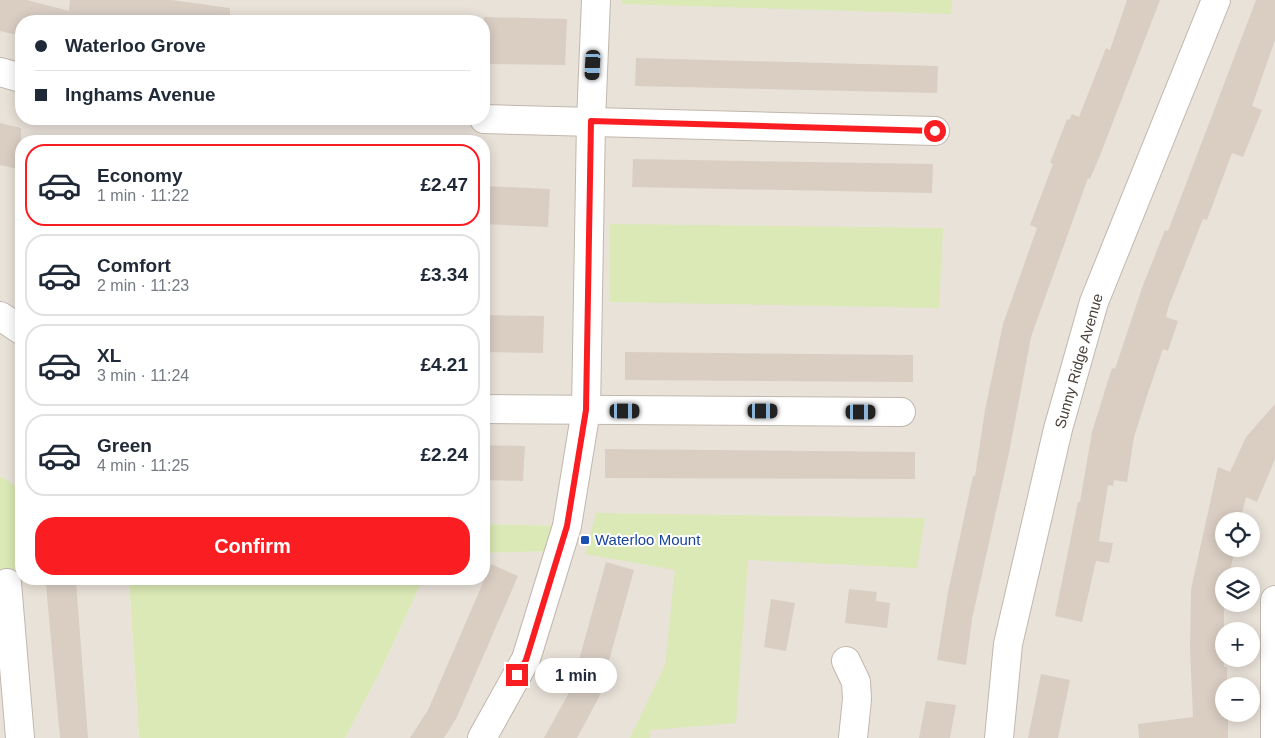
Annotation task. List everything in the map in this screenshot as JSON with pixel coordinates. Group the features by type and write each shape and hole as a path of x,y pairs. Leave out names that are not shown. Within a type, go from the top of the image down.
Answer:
{"street":[{"path":"482,738 526,660 567,526 586,410 591,121 596,0"},
{"name":"Sunny Ridge Avenue","path":"999,738 1008,644 1058,429 1094,302 1216,0"},
{"path":"0,72 15,76"},
{"path":"490,119 935,131"},
{"path":"0,316 15,326"},
{"path":"490,409 900,412"},
{"path":"7,583 20,738"},
{"path":"1274,738 1275,600"},
{"path":"846,662 856,682 857,700 853,738"}],"shaded area":[{"path":"0,0 1275,0 1275,738 345,738 380,672 420,585 490,585 490,553 559,551 566,526 490,524 490,135 15,135 15,485 0,476"},
{"path":"15,569 15,585 129,585 139,738 0,738 0,583 7,582"}],"green space":[{"path":"622,0 952,0 951,14 622,4"},
{"path":"610,224 943,228 939,308 610,302"},
{"path":"0,476 15,485 15,570 7,583 0,583"},
{"path":"596,513 925,518 917,568 748,560 736,723 650,730 650,738 630,738 665,665 675,570 585,554"},
{"path":"490,524 567,526 559,551 490,553"},
{"path":"129,585 420,585 380,672 345,738 139,738"}],"building":[{"path":"0,0 27,0 69,11 70,0 171,0 230,8 230,15 15,15 15,35 0,31"},
{"path":"1127,0 1160,0 1101,153 1090,179 1088,178 1031,337 1009,453 972,619 966,665 937,660 948,592 973,476 975,476 985,410 1003,324 1037,228 1030,225 1053,164 1050,163 1067,119 1069,120 1072,114 1079,117 1106,48 1110,50"},
{"path":"1256,0 1275,0 1275,40 1252,106 1262,110 1243,157 1232,153 1207,220 1203,219 1168,308 1166,317 1178,321 1168,351 1163,349 1146,399 1134,437 1127,482 1114,480 1113,486 1108,485 1099,541 1113,543 1109,563 1096,561 1082,622 1055,616 1078,502 1080,502 1092,432 1112,368 1115,369 1142,288 1165,230 1168,231"},
{"path":"490,17 567,19 565,65 490,64"},
{"path":"636,58 938,66 937,93 635,86"},
{"path":"0,123 21,128 21,135 15,135 15,169 0,165"},
{"path":"633,159 933,164 932,193 632,187"},
{"path":"490,186 550,189 548,227 490,224"},
{"path":"490,315 544,316 543,353 490,352"},
{"path":"625,352 913,355 913,382 625,380"},
{"path":"1275,404 1275,459 1257,502 1246,497 1242,512 1215,512 1215,557 1233,557 1231,567 1215,567 1215,612 1224,612 1224,622 1215,622 1215,667 1227,667 1227,677 1215,677 1215,722 1228,722 1228,738 1139,738 1138,724 1193,717 1190,649 1191,589 1218,467 1230,472 1246,437"},
{"path":"490,445 525,446 523,481 490,480"},
{"path":"605,449 915,452 915,479 605,478"},
{"path":"606,562 634,570 599,697 577,738 544,738 571,689"},
{"path":"491,564 518,576 456,719 444,738 410,738 428,710 482,585 490,585"},
{"path":"46,585 76,585 88,738 60,738"},
{"path":"849,589 877,592 876,601 890,603 887,628 845,623"},
{"path":"771,599 795,603 786,651 764,647"},
{"path":"1041,674 1070,680 1058,738 1028,738"},
{"path":"926,701 956,705 950,738 919,738"}],"place":[{"name":"Waterloo Mount","path":"585,540"}],"route":[{"path":"517,675 526,660 567,526 586,410 591,121 935,131"}]}
